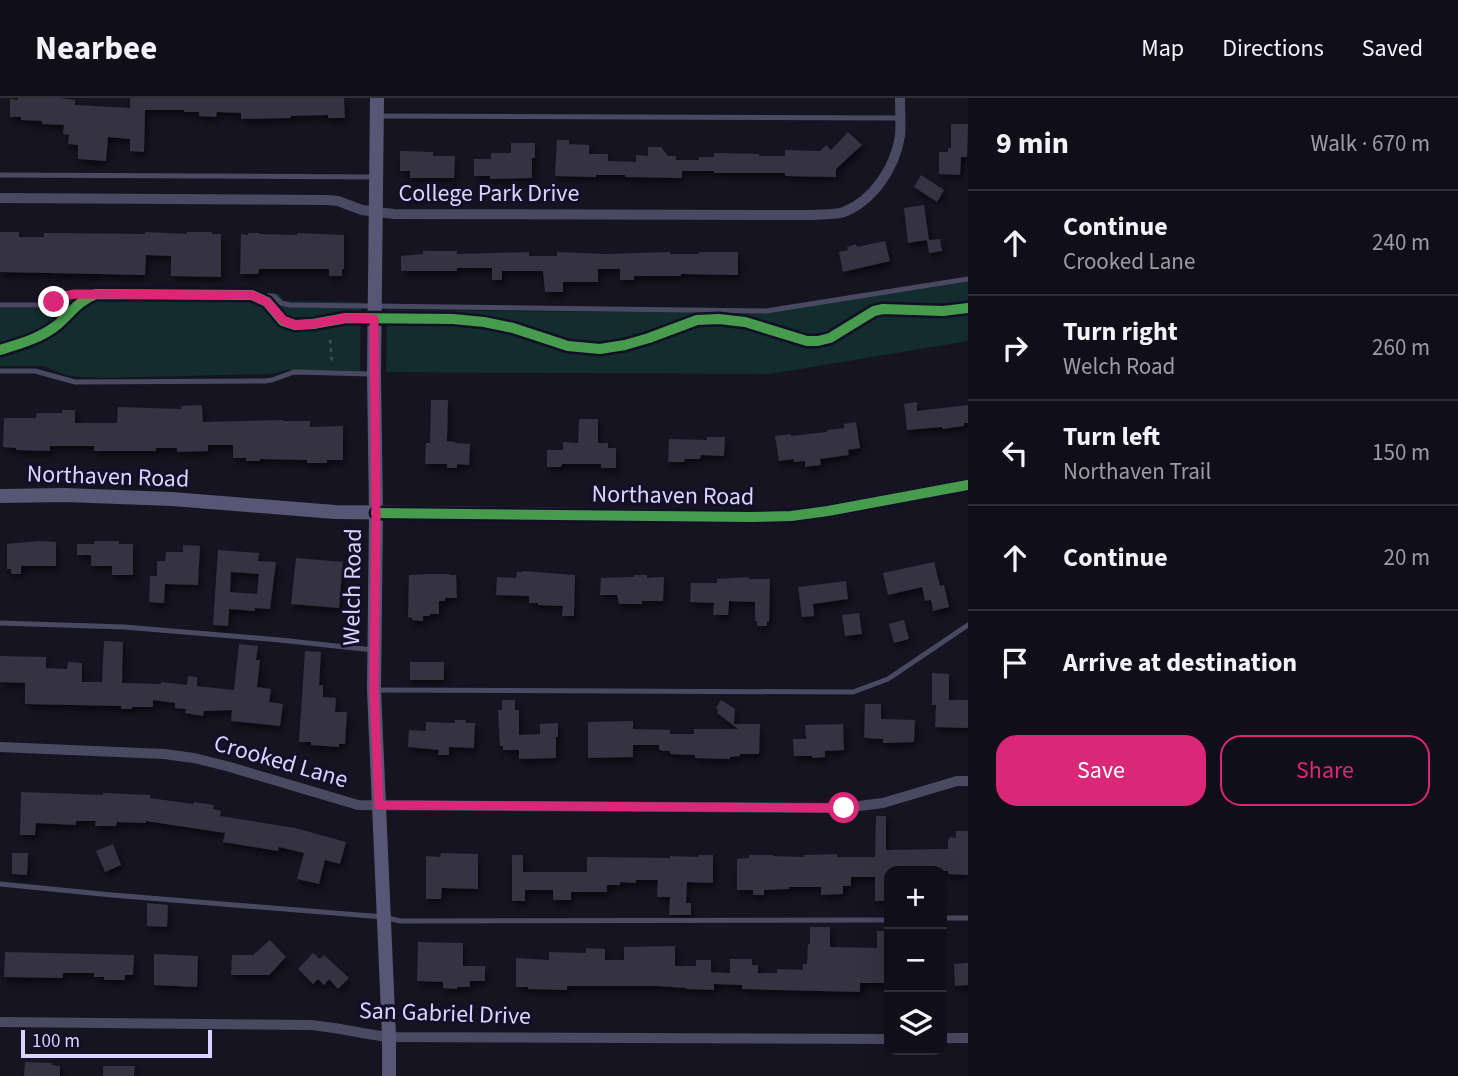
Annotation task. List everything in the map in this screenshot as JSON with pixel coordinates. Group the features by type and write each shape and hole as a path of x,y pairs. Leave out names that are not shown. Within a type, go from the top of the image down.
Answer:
{"street":[{"name":"Welch Road","path":"377,98 373,650 390,1037 389,1076"},
{"name":"College Park Drive","path":"0,198 327,200 362,210 394,215 811,215 843,212 867,197 885,177 900,136 900,98"},
{"name":"Northaven Road","path":"0,496 64,495 172,499 335,512 751,517 791,516 828,511 968,485"},
{"name":"Crooked Lane","path":"0,747 164,754 194,758 358,805 844,808 884,803 957,781 968,781"},
{"name":"San Gabriel Drive","path":"0,1022 309,1025 337,1027 390,1037 884,1039"},
{"path":"947,1038 968,1038"}],"lane":[{"path":"377,116 900,118"},
{"path":"0,175 377,177"},
{"path":"0,305 48,305 64,296 96,294 252,295 274,296 281,303 290,305 766,311 968,279"},
{"path":"0,371 36,371 75,382 265,381 294,372 374,374"},
{"path":"0,623 124,627 373,650"},
{"path":"374,690 853,692 888,680 968,625"},
{"path":"0,884 384,917 400,921 884,920"},
{"path":"947,918 968,918"}],"path":[{"path":"330,340 332,363"}],"green space":[{"path":"968,282 968,341 770,374 386,372 387,310 765,313"},
{"path":"73,291 261,293 279,294 284,301 361,302 360,371 287,370 272,374 101,378 69,376 43,366 0,366 0,308 52,308"}],"building":[{"path":"59,98 75,100 75,105 130,108 130,98 344,98 345,118 328,118 328,115 241,119 241,113 217,112 216,117 199,116 199,112 184,110 145,110 144,152 130,151 130,139 108,137 106,161 78,159 78,145 68,144 69,135 63,134 64,125 42,124 42,121 10,117 10,99"},
{"path":"951,124 968,124 967,157 961,157 960,175 939,174 939,152 948,152 948,148 951,148"},
{"path":"848,132 862,145 836,169 836,177 714,171 682,171 682,178 625,175 555,176 557,140 589,145 589,154 608,154 608,161 636,162 636,155 648,156 648,147 661,147 668,156 676,156 676,160 699,160 699,157 714,157 714,153 785,156 785,150 820,151 826,145 831,150"},
{"path":"511,143 535,143 532,178 490,179 490,176 474,176 474,159 491,159 491,153 511,153"},
{"path":"400,151 455,156 454,178 410,178 410,171 400,171"},
{"path":"921,175 944,190 937,202 914,187"},
{"path":"924,205 929,240 940,239 942,251 929,253 927,240 908,243 904,208"},
{"path":"0,232 19,232 19,237 44,237 44,233 212,232 221,234 221,277 171,276 171,256 146,255 145,275 0,272"},
{"path":"241,234 344,235 342,276 329,276 329,269 259,269 258,274 240,274"},
{"path":"885,241 890,261 843,272 839,252 856,244 857,247"},
{"path":"423,251 457,251 457,254 529,252 529,256 557,256 557,252 738,252 738,275 681,274 634,276 634,280 620,280 620,269 598,269 598,282 563,282 563,292 545,292 543,271 502,271 502,280 492,280 492,268 401,271 401,256 423,254"},
{"path":"431,400 448,400 447,441 470,444 469,465 457,464 457,468 447,468 447,464 425,464 426,443 430,443"},
{"path":"917,402 917,411 968,405 968,423 942,429 907,430 904,404"},
{"path":"202,405 203,422 283,420 310,421 310,427 343,426 343,460 327,460 327,463 307,463 307,460 246,461 246,458 233,458 233,445 208,445 208,451 177,452 177,448 156,448 156,451 94,451 94,446 50,446 50,451 3,447 4,418 36,418 37,413 75,410 75,423 117,423 118,407 181,409 181,406"},
{"path":"579,419 598,419 598,443 608,443 608,448 616,448 616,468 601,468 601,464 562,464 561,467 547,467 547,450 563,450 563,442 578,443"},
{"path":"856,422 860,448 848,450 849,455 820,459 821,465 805,467 805,461 779,461 775,436 827,432"},
{"path":"707,437 725,437 724,456 701,455 700,459 668,462 669,439 707,440"},
{"path":"94,541 133,544 133,575 112,575 112,566 91,566 91,555 77,555 77,544 94,544"},
{"path":"56,542 56,566 21,566 21,574 11,574 11,569 7,569 7,544"},
{"path":"183,545 200,546 198,585 165,584 164,603 149,602 150,576 157,576 157,561 165,561 166,552 183,552"},
{"path":"218,550 259,553 258,561 276,562 270,609 229,609 228,626 213,625","holes":["231,572 259,574 257,594 230,592"]},
{"path":"296,558 343,562 339,608 291,604"},
{"path":"934,562 940,586 944,585 949,607 933,611 931,600 925,601 922,587 888,595 883,573"},
{"path":"517,572 575,575 574,616 562,616 563,606 529,603 529,596 496,595 497,577 516,578"},
{"path":"409,575 456,575 457,598 439,601 439,614 423,616 423,621 408,617"},
{"path":"647,575 647,578 664,577 663,601 619,604 617,595 600,595 601,578"},
{"path":"717,579 770,579 767,626 757,626 755,602 729,601 728,615 713,615 714,603 690,602 691,583 717,583"},
{"path":"846,581 848,599 813,604 814,616 802,617 798,587"},
{"path":"859,613 862,634 845,636 842,615"},
{"path":"904,620 909,639 894,643 889,624"},
{"path":"104,641 123,642 122,683 161,682 187,685 188,676 197,677 197,686 234,690 239,644 258,646 256,660 260,660 257,687 271,689 269,702 283,704 280,726 231,721 232,710 204,711 203,716 185,713 186,709 175,708 175,703 153,700 153,707 132,709 121,709 121,706 25,704 25,683 0,682 0,656 46,657 46,668 67,669 68,662 82,663 82,682 102,682"},
{"path":"305,651 321,652 319,685 323,685 323,697 336,698 335,712 347,712 345,744 339,744 339,747 299,742"},
{"path":"410,662 444,662 444,680 410,680"},
{"path":"932,673 949,674 949,700 968,700 968,728 935,727 936,705 932,705"},
{"path":"502,700 515,700 515,710 519,710 519,735 540,734 540,724 558,723 556,758 519,759 519,750 503,750 503,746 500,746 498,710 502,710"},
{"path":"721,700 735,709 734,724 760,724 759,754 740,754 730,759 695,758 695,755 670,754 670,751 659,750 659,745 633,745 633,757 588,758 588,722 633,721 633,729 670,730 670,734 694,734 694,729 738,729 717,713 716,708"},
{"path":"865,704 881,704 881,719 915,720 914,742 883,743 883,739 864,737"},
{"path":"455,720 475,723 474,748 449,747 449,755 438,755 439,750 408,747 409,730 426,731 426,722 455,723"},
{"path":"843,724 844,750 825,751 825,757 794,756 793,739 806,739 805,725"},
{"path":"21,792 150,795 150,798 214,805 213,809 221,811 220,816 295,828 346,842 340,864 325,860 319,884 297,879 304,853 279,847 278,851 223,842 225,833 146,821 95,826 96,821 76,821 76,825 36,823 35,835 20,835"},
{"path":"876,816 886,816 886,850 948,849 948,840 950,837 956,838 956,831 968,831 968,875 948,874 947,866 884,866 884,901 875,901 875,877 851,877 851,886 843,886 843,894 821,895 821,887 764,890 764,895 753,895 753,890 737,890 737,859 749,858 749,855 804,857 837,854 837,857 875,857"},
{"path":"113,844 121,865 105,872 96,851"},
{"path":"12,853 28,853 27,875 12,874"},
{"path":"441,853 478,854 478,889 442,888 441,899 426,899 426,856 440,857"},
{"path":"512,855 523,855 523,872 587,872 587,857 670,858 713,855 713,883 687,882 686,903 691,903 691,915 669,915 670,897 657,897 658,880 636,880 636,883 607,885 607,892 571,892 571,900 553,900 553,890 525,890 525,901 512,901"},
{"path":"147,903 168,905 167,927 147,926"},
{"path":"810,927 830,927 830,947 877,948 877,931 884,931 884,983 860,983 860,992 742,989 742,985 714,984 714,990 656,986 567,986 567,990 516,987 516,958 549,960 549,952 586,953 586,948 605,949 605,960 624,960 624,947 675,946 675,966 696,966 696,960 711,960 711,972 730,973 730,959 752,959 752,965 758,965 758,973 777,973 777,969 803,970 803,964 807,964"},
{"path":"270,940 286,957 269,975 231,975 232,955 253,955"},
{"path":"418,942 463,943 463,966 485,966 485,981 470,981 470,987 457,989 443,988 443,982 417,981"},
{"path":"5,952 134,955 133,975 125,975 125,980 104,980 104,977 94,977 94,973 63,973 63,978 4,977"},
{"path":"313,953 320,959 324,955 349,978 338,989 329,979 324,985 318,979 313,984 298,969"},
{"path":"154,954 198,956 197,987 154,985"},
{"path":"968,963 968,985 955,986 954,964"},
{"path":"25,1062 60,1066 60,1076 24,1076"},
{"path":"103,1066 135,1066 134,1076 103,1076"}],"cycle path":[{"path":"0,350 44,334 79,304 96,294 252,295 267,302 283,321 295,325 346,318 453,319 513,328 568,346 600,349 649,338 697,320 745,322 807,341 818,341 830,338 874,311 883,309 943,311 968,308"},
{"path":"376,513 791,516 968,485"}],"route":[{"path":"54,302 75,294 252,295 267,302 283,320 295,325 346,318 374,319 376,513 373,650 379,805 844,808"}]}
